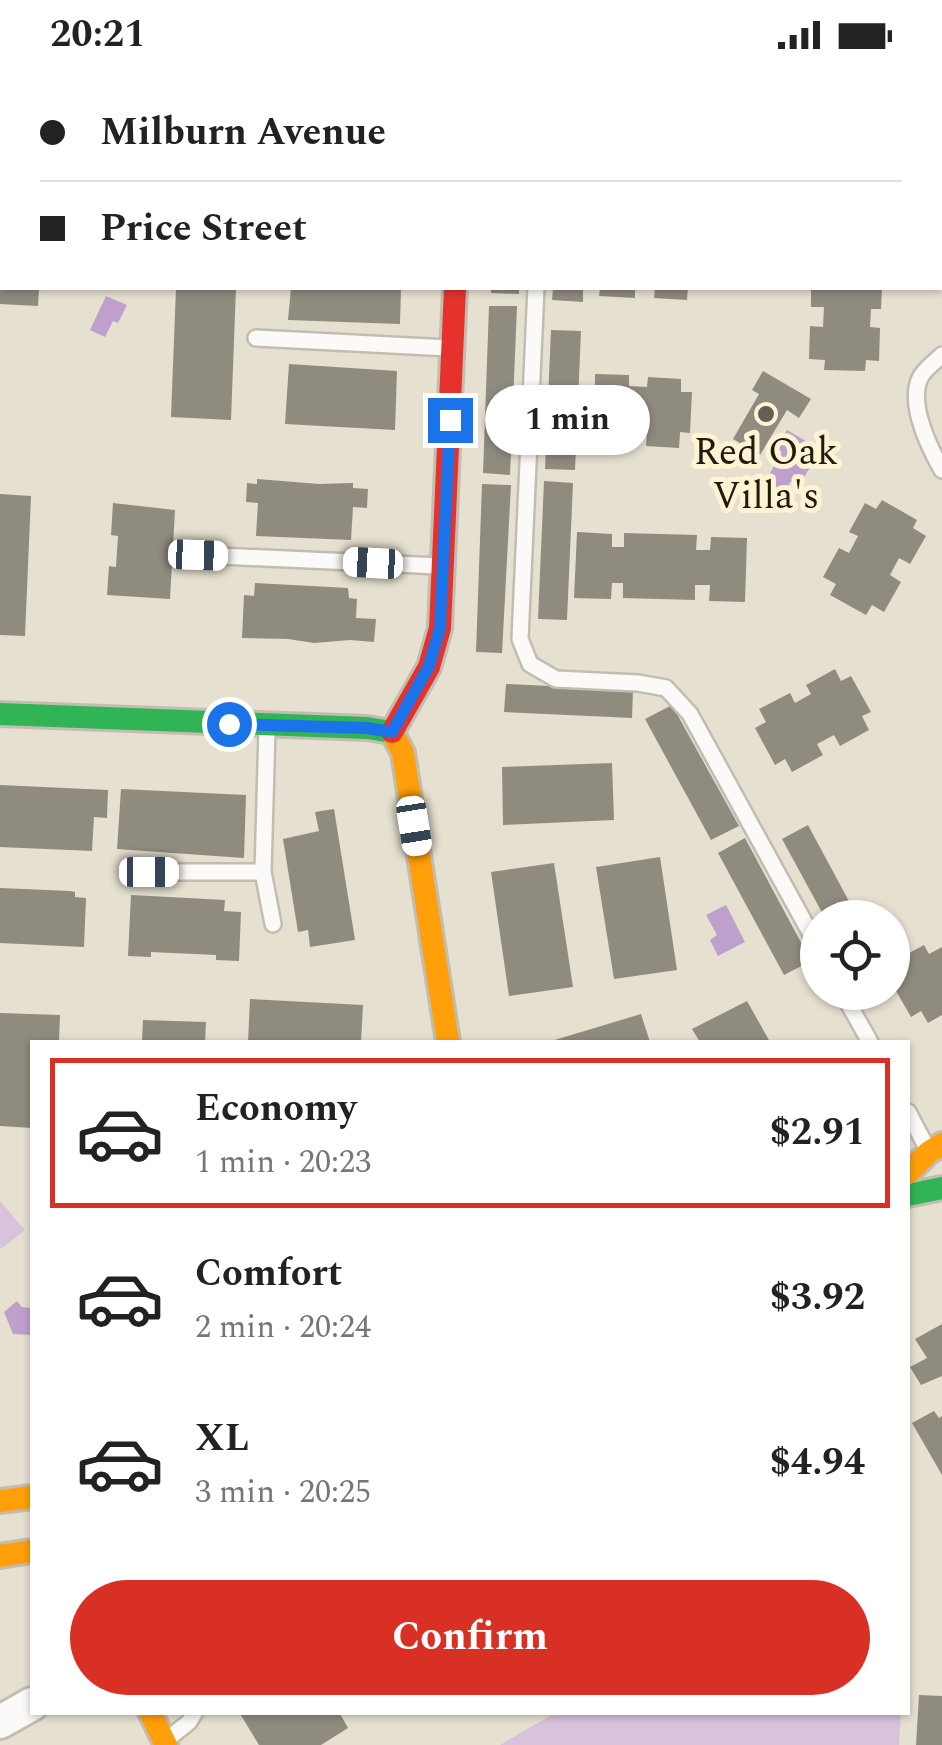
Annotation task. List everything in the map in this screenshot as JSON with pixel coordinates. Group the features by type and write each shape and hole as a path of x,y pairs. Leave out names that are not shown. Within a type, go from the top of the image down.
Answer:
{"street":[{"path":"392,732 429,666 440,628 455,290"},
{"path":"0,714 392,732"},
{"path":"392,732 404,753 448,1040"},
{"path":"910,1171 935,1148"},
{"path":"910,1195 942,1188"},
{"path":"1,1502 30,1498"},
{"path":"0,1556 30,1551"},
{"path":"0,1722 30,1705"},
{"path":"151,1715 165,1743"}],"lane":[{"path":"536,290 520,639 530,664 556,679 666,688 690,714 800,914"},
{"path":"256,338 454,348"},
{"path":"942,355 920,376 914,398 930,448 942,470"},
{"path":"198,555 443,566"},
{"path":"267,725 263,872 272,924"},
{"path":"149,872 263,872"},
{"path":"852,1010 869,1040"},
{"path":"910,1115 935,1148"},
{"path":"165,1743 193,1715"}],"shaded area":[{"path":"106,296 127,305 105,337 90,330"},
{"path":"787,430 811,444 804,455 814,460 799,486 791,481 784,493 765,482 782,452 776,447"},
{"path":"726,905 745,942 718,956 710,940 717,935 706,915"},
{"path":"0,1201 25,1230 1,1249 0,1248"},
{"path":"17,1301 30,1308 30,1335 13,1334 4,1312"},
{"path":"552,1715 901,1715 899,1745 500,1745"}],"building":[{"path":"0,290 39,290 38,306 0,304"},
{"path":"176,290 236,290 231,420 171,417"},
{"path":"291,290 401,290 400,324 288,320"},
{"path":"491,290 519,290 519,294"},
{"path":"553,290 583,290 583,302 552,300"},
{"path":"600,290 635,290 635,298 599,296"},
{"path":"655,290 688,290 687,300 654,298"},
{"path":"811,290 882,290 881,309 871,309 870,327 880,328 879,361 866,360 865,371 824,370 825,360 809,359 810,326 823,327 824,307 811,307"},
{"path":"489,306 517,306 510,475 483,473"},
{"path":"551,330 581,331 575,470 545,469"},
{"path":"289,364 397,371 395,430 285,424"},
{"name":"Red Oak Villa's","path":"763,371 811,399 799,418 787,410 760,455 733,439 759,394 752,390"},
{"path":"595,374 629,375 629,386 647,387 648,377 681,379 681,392 692,392 690,433 680,432 679,448 646,446 647,434 627,433 626,446 591,444 592,430 580,429 582,388 595,389"},
{"path":"257,479 353,483 353,488 368,489 367,508 353,507 351,540 256,536 258,503 246,502 247,483 257,484"},
{"path":"544,481 573,483 567,620 538,619"},
{"path":"482,484 511,485 502,653 476,652"},
{"path":"0,494 31,496 25,636 0,635"},
{"path":"882,500 917,520 913,528 926,536 910,564 899,558 890,575 901,582 884,612 872,605 866,615 830,595 836,584 823,577 839,548 849,553 858,536 849,532 865,503 876,509"},
{"path":"113,503 175,510 170,599 107,595 109,566 116,567 118,536 111,535"},
{"path":"577,532 612,534 612,547 624,547 624,533 697,535 696,550 710,550 711,537 747,538 745,602 709,601 710,585 695,585 695,600 623,598 623,583 612,583 611,599 574,598"},
{"path":"255,583 348,588 349,598 357,599 356,618 376,619 374,642 242,638 244,595 254,596"},
{"path":"835,669 841,681 851,676 871,712 862,716 869,730 840,746 834,735 817,744 823,755 792,772 785,759 775,765 755,728 766,722 759,709 790,693 795,703 811,694 806,685"},
{"path":"506,684 633,690 632,718 504,712"},
{"path":"672,705 739,826 711,840 645,719"},
{"path":"612,763 614,820 503,825 502,767"},
{"path":"0,785 108,790 107,818 94,817 92,851 0,847"},
{"path":"121,789 246,795 244,858 117,849"},
{"path":"334,809 355,940 310,947 308,930 298,932 283,839 319,831 315,812"},
{"path":"808,825 848,900 815,900 782,839"},
{"path":"745,838 800,940 800,967 784,975 718,853"},
{"path":"660,857 677,970 614,979 596,867"},
{"path":"554,863 573,987 509,996 491,872"},
{"path":"0,888 70,891 75,892 75,897 86,898 84,947 0,943"},
{"path":"131,895 225,900 224,911 241,912 239,961 216,960 216,955 151,952 151,957 128,956"},
{"path":"924,945 929,954 942,947 942,1015 928,1023 921,1011 911,1017 907,1010 910,1010 910,952"},
{"path":"250,999 363,1005 361,1040 248,1040"},
{"path":"747,1001 769,1040 699,1040 692,1029"},
{"path":"0,1013 60,1015 59,1040 30,1040 30,1128 0,1126"},
{"path":"641,1014 649,1040 555,1040"},
{"path":"143,1020 206,1022 205,1040 142,1040"},
{"path":"942,1324 942,1376 921,1385 910,1367 927,1358 915,1339"},
{"path":"934,1411 939,1418 942,1416 942,1475 912,1423"},
{"path":"919,1695 942,1696 942,1745 916,1745"},
{"path":"241,1715 341,1715 348,1728 321,1745 259,1745"}],"traffic: fast":[{"path":"0,714 392,732"},
{"path":"910,1195 942,1188"}],"traffic: slow":[{"path":"392,732 403,753 448,1040"},
{"path":"910,1171 942,1144"},
{"path":"0,1501 30,1497"},
{"path":"0,1556 30,1551"},
{"path":"151,1715 166,1745"}],"traffic: jam":[{"path":"392,732 429,667 440,628 455,290"}],"place":[{"name":"Red Oak Villa's","path":"766,414"}],"route":[{"path":"229,724 392,732 429,666 440,628 450,420"}]}
